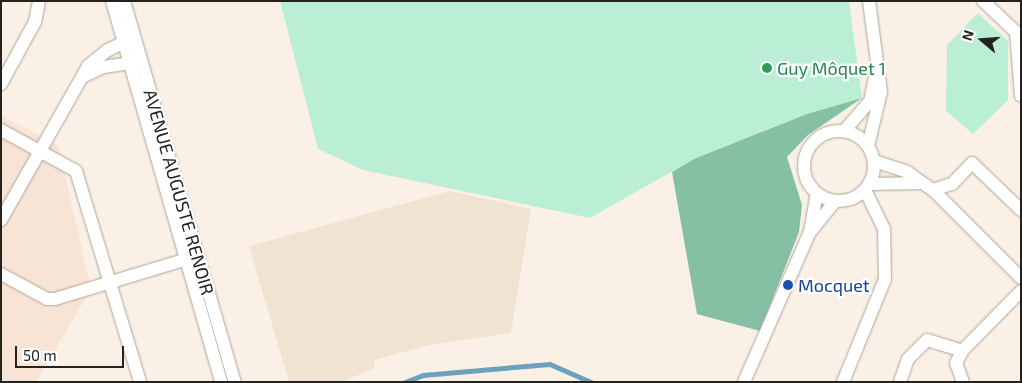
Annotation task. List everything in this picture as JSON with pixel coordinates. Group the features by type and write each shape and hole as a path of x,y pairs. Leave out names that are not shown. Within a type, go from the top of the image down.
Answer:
{"street":[{"path":"1,84 34,22 38,1"},
{"name":"AVENUE AUGUSTE RENOIR","path":"112,1 129,40"},
{"name":"AVENUE AUGUSTE RENOIR","path":"124,1 129,40 135,63 192,257 235,382"},
{"path":"983,1 1016,32 1021,96"},
{"path":"868,146 880,105 880,82 877,69 872,3"},
{"path":"1,220 88,66 100,56 129,40"},
{"path":"80,79 103,67 135,63"},
{"path":"844,131 870,101 877,69"},
{"path":"1,130 76,171 140,382"},
{"path":"842,382 885,279 884,229 867,187 874,161 868,146 862,139 844,131 824,134 815,139 804,157 805,177 817,194 835,202 851,199 867,187 928,187 952,184 972,163 1021,210"},
{"path":"874,161 896,167 928,187 1021,278"},
{"path":"744,382 810,232 817,194"},
{"path":"810,232 835,202"},
{"path":"1,274 47,299 111,283 192,257"},
{"name":"AVENUE AUGUSTE RENOIR","path":"192,257 221,382"},
{"path":"963,382 956,363 962,351 1021,291"},
{"path":"900,382 908,359 927,340 962,351"}],"shaded area":[{"path":"1,115 58,145 91,289 36,382 1,382"},
{"path":"450,191 531,209 511,333 429,345 374,360 375,368 342,382 289,382 249,246"}],"green space":[{"path":"280,1 849,1 862,98 807,114 694,159 590,218 363,170 318,149"},
{"path":"978,13 1008,41 1008,100 973,134 946,111 947,45"},
{"path":"862,98 808,135 787,157 802,205 799,232 760,331 697,314 672,172 694,159 807,114"}],"waterway":[{"path":"405,382 423,375 550,364 591,382"}],"place":[{"name":"Guy Môquet 1","path":"767,68"},
{"name":"Mocquet","path":"788,285"}]}
